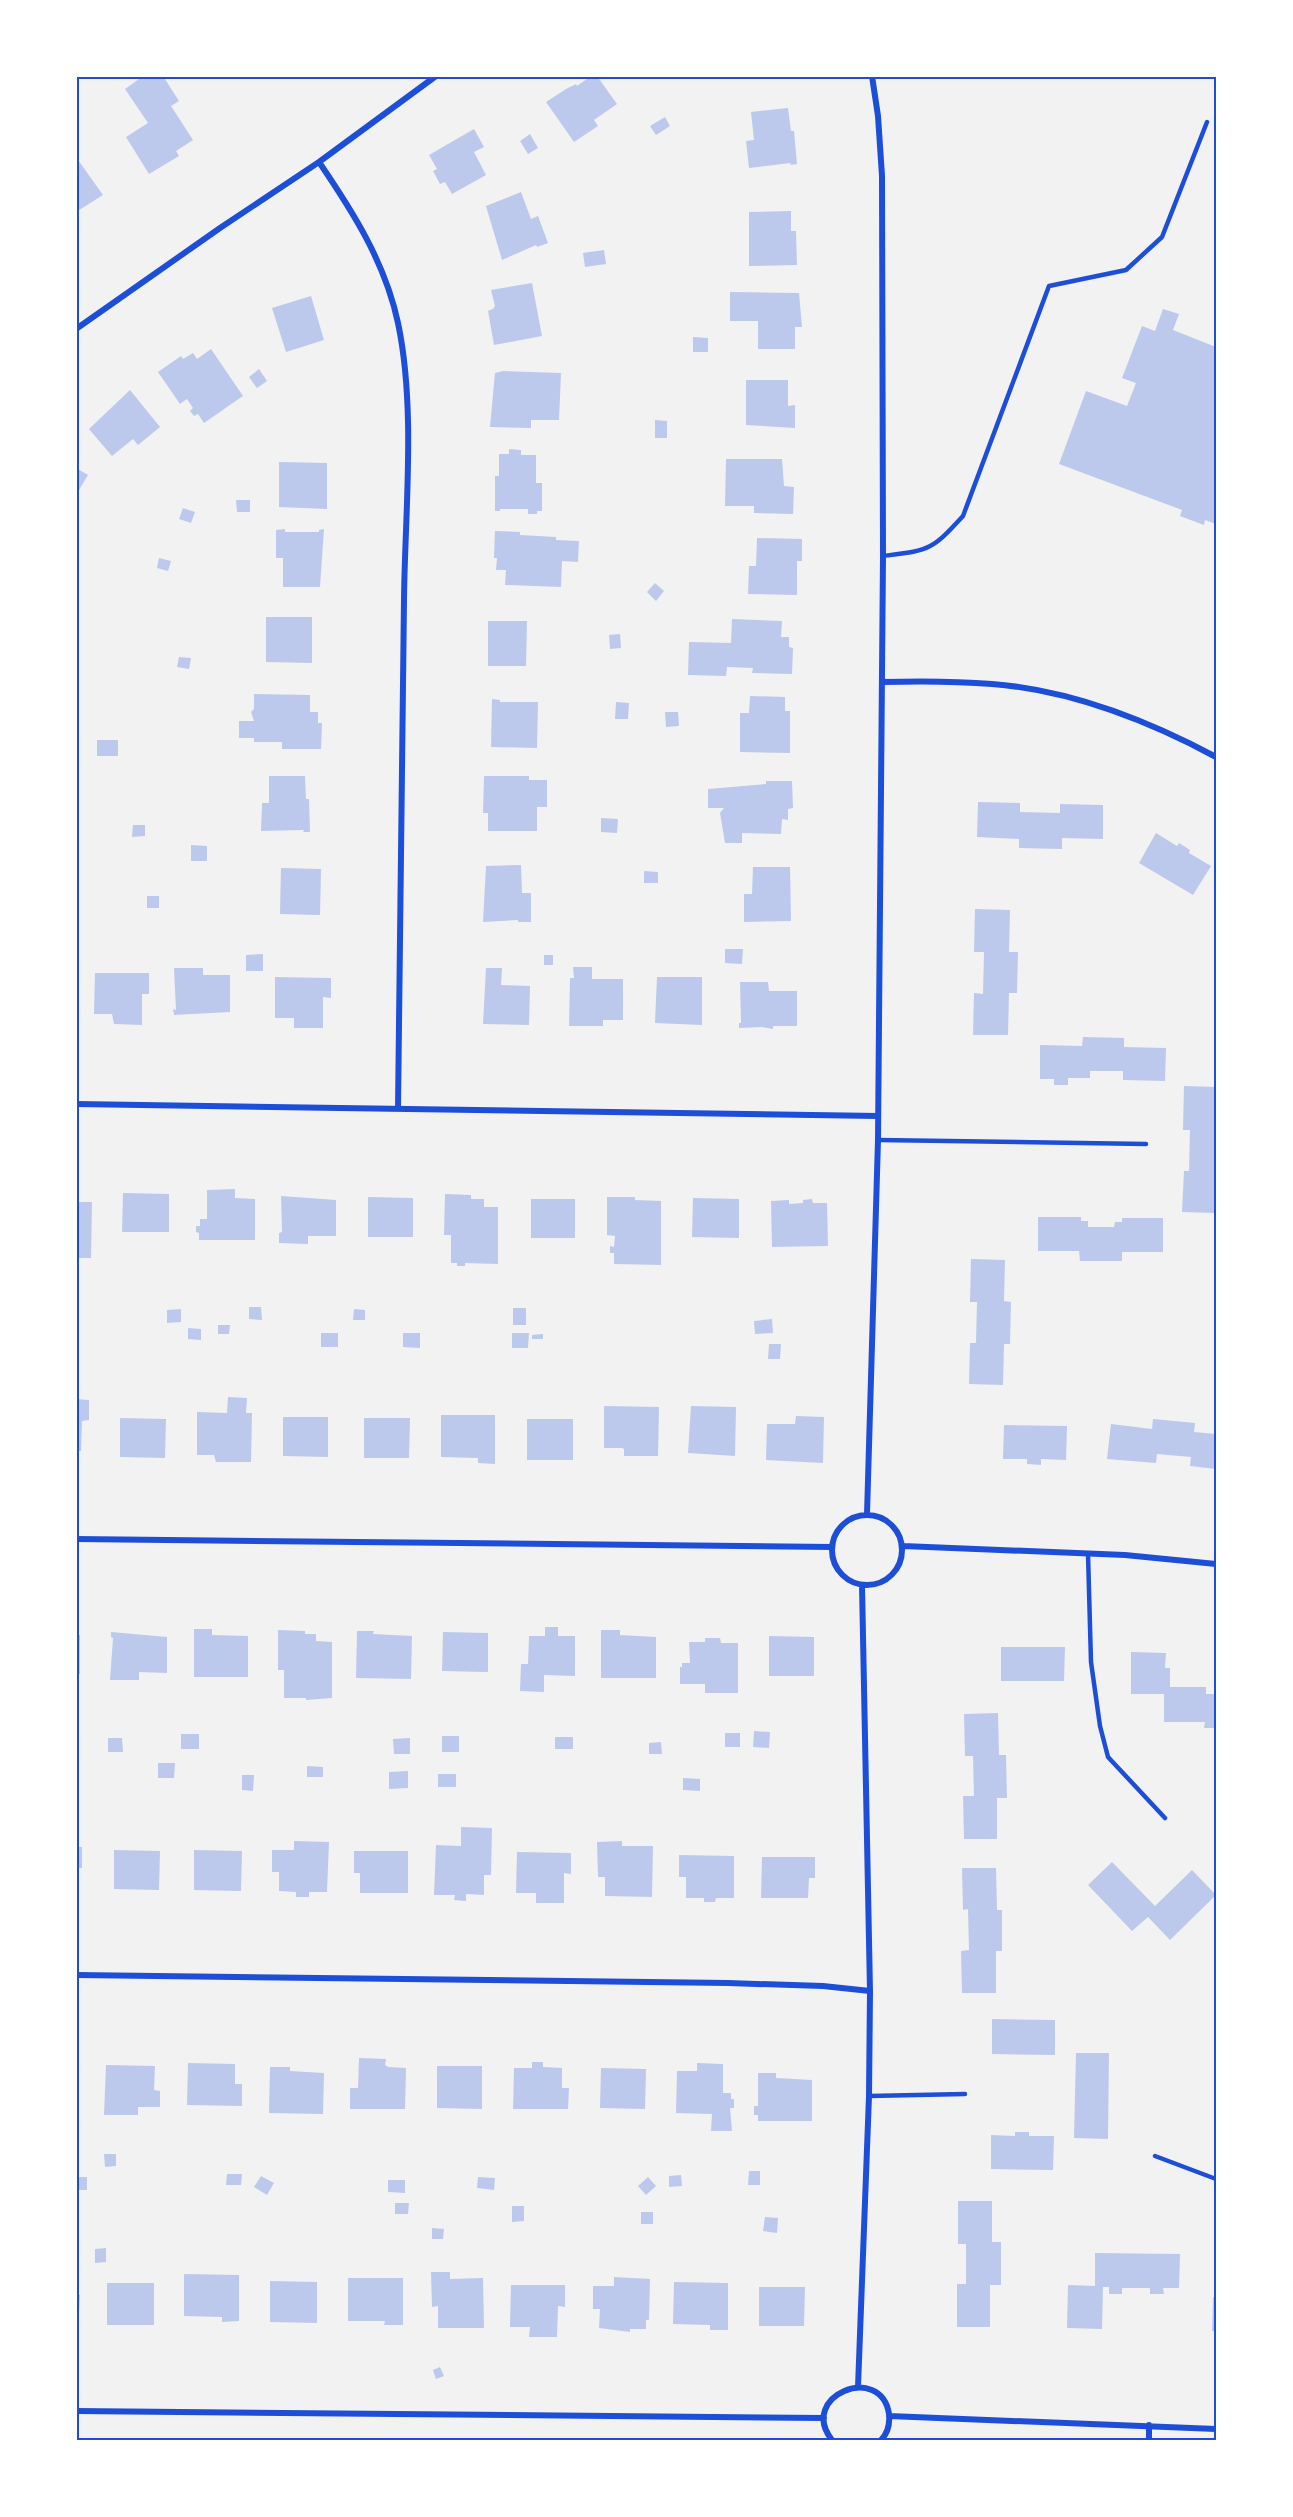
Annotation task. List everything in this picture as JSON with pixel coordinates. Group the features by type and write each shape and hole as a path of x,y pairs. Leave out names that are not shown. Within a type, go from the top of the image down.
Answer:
{"street":[{"path":"76,329 319,162 436,76"},
{"path":"867,1514 878,1140 883,556 882,176 878,116 872,76"},
{"path":"319,162 369,240 385,278 398,323 406,380 407,491 398,1109"},
{"path":"882,682 945,681 995,684 1071,698 1120,712 1180,738 1216,757"},
{"path":"76,1104 878,1116"},
{"path":"867,1514 887,1520 895,1527 903,1546 902,1557 891,1576 883,1582 862,1585 852,1582 836,1567 832,1547 840,1528 857,1516 867,1514"},
{"path":"76,1539 832,1547"},
{"path":"903,1546 1136,1556 1216,1564"},
{"path":"858,2387 870,1991 862,1585"},
{"path":"76,1976 728,1983 823,1986 870,1991"},
{"path":"832,2440 825,2428 824,2418 831,2399 848,2388 858,2387 875,2393 887,2407 889,2427 881,2440"},
{"path":"76,2411 824,2418"},
{"path":"889,2416 1216,2429"},
{"path":"1149,2425 1149,2440"}],"lane":[{"path":"883,556 923,551 938,543 963,516 1049,286 1126,270 1162,237 1207,122"},
{"path":"878,1140 1146,1144"},
{"path":"1088,1554 1091,1662 1100,1726 1108,1757 1165,1818"},
{"path":"868,2096 965,2094"},
{"path":"1155,2156 1216,2179"}],"building":[{"path":"143,76 163,76 179,101 171,106 193,140 176,151 179,156 149,174 126,137 148,123 125,89"},
{"path":"591,76 597,76 617,104 594,120 598,126 574,142 546,102"},
{"path":"788,108 791,131 794,131 797,164 749,168 746,141 754,140 751,112"},
{"path":"665,117 670,126 656,135 650,126"},
{"path":"474,129 484,147 474,152 486,175 452,194 445,182 440,184 433,171 437,169 429,155"},
{"path":"530,134 538,148 528,154 520,141"},
{"path":"76,157 103,195 76,212"},
{"path":"521,192 531,219 538,216 548,243 537,247 536,245 502,260 486,206"},
{"path":"791,211 791,231 796,231 797,265 749,266 749,212"},
{"path":"604,250 606,264 585,267 583,253"},
{"path":"532,283 542,336 494,345 488,311 495,306 491,290"},
{"path":"730,292 799,293 802,327 795,327 795,349 758,349 758,321 730,321"},
{"path":"311,296 324,340 286,352 272,308"},
{"path":"1163,309 1179,314 1173,330 1216,347 1216,524 1205,520 1204,525 1180,516 1182,510 1059,464 1086,391 1127,406 1136,383 1122,378 1142,326 1155,331"},
{"path":"693,337 708,338 708,352 693,352"},
{"path":"211,349 243,396 204,423 198,414 194,416 190,411 193,408 187,399 180,404 158,372 181,356 183,359 193,353 197,359"},
{"path":"259,369 267,381 257,388 249,377"},
{"path":"503,371 561,373 559,420 531,420 531,428 490,427 495,373"},
{"path":"746,380 788,380 788,406 795,405 795,428 746,425"},
{"path":"130,390 160,427 138,445 133,439 112,456 89,429"},
{"path":"655,420 667,421 667,438 655,438"},
{"path":"509,449 521,450 521,455 536,455 536,483 542,483 542,511 537,511 537,514 528,514 528,509 495,511 495,476 499,476 499,454 509,454"},
{"path":"726,459 782,459 784,486 794,487 793,514 754,513 754,506 725,506"},
{"path":"279,462 327,463 327,509 279,507"},
{"path":"76,468 88,475 76,495"},
{"path":"236,500 250,500 250,512 237,512"},
{"path":"183,508 195,512 191,523 179,519"},
{"path":"285,529 285,532 319,532 324,529 320,587 283,587 283,558 276,558 276,530"},
{"path":"495,531 520,532 520,535 579,541 578,562 562,561 561,587 505,585 506,570 496,570"},
{"path":"757,538 802,539 802,561 797,561 797,595 748,594 749,566 756,566"},
{"path":"159,558 171,561 168,571 157,568"},
{"path":"655,583 664,591 656,601 647,592"},
{"path":"266,617 312,617 312,663 266,662"},
{"path":"732,619 782,621 781,637 789,637 789,647 793,648 792,674 752,673 753,668 727,667 726,676 688,675 689,642 731,643"},
{"path":"488,621 527,621 526,666 488,666"},
{"path":"620,634 621,648 610,649 609,635"},
{"path":"179,657 191,658 189,669 177,667"},
{"path":"254,694 310,695 310,712 318,712 318,723 322,723 321,749 282,749 282,742 254,742 254,738 239,738 239,721 254,721 251,712 254,709"},
{"path":"750,696 785,697 785,711 790,711 790,753 740,752 740,713 749,713"},
{"path":"492,699 500,700 500,702 538,702 537,748 491,747"},
{"path":"616,702 629,703 628,719 615,719"},
{"path":"665,712 678,712 679,726 666,727"},
{"path":"97,740 118,740 118,756 97,756"},
{"path":"269,776 305,776 306,799 309,799 310,832 303,832 304,830 261,831 262,803 269,803"},
{"path":"484,776 529,776 529,780 547,780 547,807 537,807 537,831 488,831 488,813 483,813"},
{"path":"766,781 792,781 793,808 788,809 788,820 782,819 781,834 742,833 742,843 725,843 720,813 724,808 708,808 708,789 766,784"},
{"path":"978,802 1020,803 1020,812 1060,813 1060,804 1103,805 1103,839 1062,838 1062,849 1019,848 1019,839 977,837"},
{"path":"601,818 618,819 617,833 601,832"},
{"path":"133,825 145,825 145,836 132,837"},
{"path":"1156,833 1177,846 1179,843 1190,850 1189,853 1211,866 1193,895 1139,863"},
{"path":"191,845 207,846 207,861 191,861"},
{"path":"521,865 522,893 531,893 531,922 518,922 518,920 483,922 486,866"},
{"path":"753,867 790,867 791,921 744,922 744,894 752,894"},
{"path":"281,868 321,869 320,915 280,914"},
{"path":"644,871 658,872 658,883 644,883"},
{"path":"147,896 159,896 159,908 147,908"},
{"path":"975,909 1010,910 1009,952 1018,952 1017,993 1009,993 1008,1035 973,1035 974,993 983,994 984,952 974,952"},
{"path":"725,949 743,949 742,964 725,963"},
{"path":"263,954 263,971 246,971 246,955"},
{"path":"544,955 553,955 553,965 544,965"},
{"path":"573,967 592,967 592,979 623,979 623,1020 603,1020 603,1026 569,1026 570,978 574,978"},
{"path":"174,968 203,968 203,975 230,975 230,1012 174,1015 173,1009 176,1010"},
{"path":"486,968 502,968 501,985 530,986 529,1025 483,1024"},
{"path":"95,973 149,973 149,994 142,994 142,1025 114,1024 112,1014 94,1014"},
{"path":"275,977 331,978 331,998 323,997 323,1028 294,1028 294,1018 275,1018"},
{"path":"657,977 702,977 702,1025 655,1023"},
{"path":"740,982 768,982 769,991 797,991 797,1026 773,1026 773,1029 739,1028 739,1023 741,1023"},
{"path":"1083,1037 1124,1038 1124,1047 1166,1048 1165,1081 1123,1080 1123,1071 1090,1071 1090,1078 1068,1078 1068,1085 1054,1085 1054,1079 1040,1079 1040,1045 1082,1046"},
{"path":"1184,1086 1216,1087 1216,1213 1182,1212 1184,1171 1189,1171 1190,1130 1183,1130"},
{"path":"235,1189 235,1198 255,1199 255,1240 199,1240 196,1226 200,1226 200,1219 207,1219 207,1190"},
{"path":"123,1193 169,1194 169,1232 122,1232"},
{"path":"445,1194 471,1195 471,1199 484,1199 484,1207 498,1207 498,1264 465,1263 465,1266 457,1266 457,1263 451,1263 451,1235 444,1235"},
{"path":"281,1196 336,1200 336,1236 308,1236 308,1244 279,1243 279,1233 282,1232"},
{"path":"368,1197 413,1198 413,1237 368,1237"},
{"path":"607,1197 635,1197 635,1200 661,1201 661,1265 614,1264 614,1253 610,1253 610,1246 614,1247 615,1236 607,1235"},
{"path":"693,1198 739,1199 739,1238 692,1237"},
{"path":"531,1199 575,1199 575,1238 531,1238"},
{"path":"812,1199 813,1203 827,1203 828,1246 772,1247 771,1201 789,1200 789,1204 803,1203 803,1200"},
{"path":"76,1202 92,1202 91,1258 76,1258"},
{"path":"1038,1217 1081,1217 1081,1221 1088,1221 1088,1227 1114,1227 1115,1222 1122,1222 1122,1218 1163,1218 1163,1252 1122,1252 1122,1261 1080,1261 1079,1251 1038,1251"},
{"path":"971,1259 1005,1260 1004,1301 1011,1302 1010,1344 1004,1344 1003,1385 969,1384 970,1343 976,1343 977,1302 970,1302"},
{"path":"249,1307 261,1307 262,1320 249,1319"},
{"path":"513,1308 526,1308 526,1325 513,1325"},
{"path":"181,1309 181,1322 167,1323 167,1310"},
{"path":"354,1309 365,1310 365,1320 353,1320"},
{"path":"772,1319 773,1333 755,1334 754,1321"},
{"path":"218,1325 230,1325 229,1334 218,1334"},
{"path":"188,1328 201,1329 201,1340 188,1339"},
{"path":"321,1333 338,1333 338,1347 321,1347"},
{"path":"403,1333 420,1333 420,1348 403,1347"},
{"path":"512,1333 529,1333 528,1348 512,1348"},
{"path":"543,1334 543,1339 532,1339 532,1335"},
{"path":"769,1344 781,1344 780,1359 768,1359"},
{"path":"228,1397 247,1398 246,1413 252,1413 251,1462 216,1462 214,1455 197,1455 197,1412 227,1413"},
{"path":"76,1399 89,1400 89,1420 82,1421 81,1451 76,1451"},
{"path":"604,1406 659,1407 658,1456 624,1456 622,1448 604,1448"},
{"path":"691,1406 736,1407 735,1456 688,1453"},
{"path":"441,1415 495,1415 495,1464 478,1463 478,1458 441,1457"},
{"path":"796,1416 824,1417 823,1463 766,1460 767,1424 795,1424"},
{"path":"283,1417 328,1417 328,1457 283,1456"},
{"path":"120,1418 166,1419 165,1458 120,1457"},
{"path":"364,1418 410,1418 409,1458 364,1458"},
{"path":"527,1419 573,1419 573,1460 527,1460"},
{"path":"1153,1419 1195,1423 1194,1432 1216,1434 1216,1469 1190,1466 1191,1457 1157,1454 1156,1463 1107,1459 1111,1424 1152,1429"},
{"path":"1004,1425 1067,1426 1066,1460 1041,1459 1041,1465 1027,1464 1027,1459 1003,1459"},
{"path":"545,1627 558,1627 558,1636 575,1636 575,1676 544,1675 544,1692 520,1691 521,1664 528,1664 529,1636 545,1636"},
{"path":"194,1629 212,1629 212,1635 248,1636 248,1677 194,1677"},
{"path":"278,1630 305,1631 305,1634 316,1634 316,1641 332,1642 332,1698 306,1700 306,1698 284,1698 284,1670 278,1670"},
{"path":"601,1630 620,1630 620,1635 656,1637 656,1678 601,1678"},
{"path":"357,1631 412,1636 411,1679 356,1678"},
{"path":"111,1632 167,1637 167,1673 139,1672 139,1680 110,1680 113,1638"},
{"path":"443,1632 488,1633 488,1672 442,1671"},
{"path":"76,1635 80,1635 80,1674 76,1674"},
{"path":"769,1636 814,1637 814,1676 769,1676"},
{"path":"705,1638 720,1638 721,1643 738,1643 738,1693 705,1693 705,1684 680,1684 680,1667 682,1663 690,1663 689,1642 705,1642"},
{"path":"1001,1647 1065,1647 1064,1681 1001,1681"},
{"path":"1131,1652 1166,1653 1165,1668 1170,1668 1170,1687 1206,1687 1206,1694 1216,1694 1216,1728 1204,1728 1205,1722 1164,1722 1164,1694 1131,1694"},
{"path":"998,1713 999,1755 1006,1755 1007,1798 997,1798 997,1839 964,1839 963,1796 974,1796 973,1756 965,1756 964,1714"},
{"path":"754,1731 770,1732 769,1748 753,1747"},
{"path":"725,1733 740,1733 740,1747 725,1747"},
{"path":"181,1734 199,1734 199,1749 181,1749"},
{"path":"442,1736 459,1736 459,1752 442,1752"},
{"path":"555,1737 573,1737 573,1749 555,1749"},
{"path":"108,1738 122,1738 123,1752 108,1752"},
{"path":"410,1738 410,1754 394,1754 393,1739"},
{"path":"661,1742 662,1754 649,1754 649,1743"},
{"path":"158,1763 175,1763 174,1778 158,1778"},
{"path":"307,1766 323,1767 323,1777 307,1777"},
{"path":"408,1771 408,1788 389,1789 389,1772"},
{"path":"438,1774 456,1774 456,1787 438,1787"},
{"path":"242,1775 254,1775 253,1791 242,1790"},
{"path":"683,1778 700,1779 700,1791 683,1790"},
{"path":"461,1827 492,1828 491,1875 484,1875 484,1895 466,1894 466,1901 454,1900 455,1895 434,1895 436,1845 461,1846"},
{"path":"294,1841 329,1842 327,1892 309,1892 309,1897 296,1897 296,1892 279,1891 279,1872 272,1872 272,1850 294,1850"},
{"path":"622,1841 622,1846 653,1846 652,1897 605,1896 605,1877 598,1877 597,1842"},
{"path":"76,1847 82,1847 82,1868 76,1868"},
{"path":"114,1850 160,1851 159,1890 114,1889"},
{"path":"194,1850 242,1851 241,1891 194,1890"},
{"path":"354,1851 408,1851 408,1893 360,1893 360,1873 354,1873"},
{"path":"517,1852 571,1853 571,1874 564,1873 564,1903 536,1903 536,1893 516,1893"},
{"path":"679,1855 734,1856 734,1898 716,1898 715,1902 704,1902 704,1898 686,1898 686,1877 679,1877"},
{"path":"762,1857 815,1857 815,1878 809,1878 808,1898 761,1898"},
{"path":"1112,1862 1155,1906 1192,1870 1216,1895 1170,1940 1148,1917 1132,1931 1088,1885"},
{"path":"962,1868 996,1868 997,1910 1002,1910 1002,1951 996,1951 996,1993 962,1993 961,1951 969,1950 968,1909 963,1910"},
{"path":"992,2019 1055,2020 1055,2055 992,2054"},
{"path":"1076,2053 1109,2053 1108,2139 1074,2138"},
{"path":"359,2058 386,2059 385,2065 388,2067 406,2068 405,2109 350,2109 350,2088 358,2088"},
{"path":"532,2062 543,2062 543,2067 562,2068 562,2088 569,2088 568,2109 513,2109 514,2068 532,2068"},
{"path":"188,2063 235,2064 235,2084 242,2084 242,2106 187,2105"},
{"path":"697,2063 723,2064 723,2093 731,2093 731,2099 734,2099 734,2108 730,2108 732,2131 711,2131 712,2114 676,2113 677,2071 697,2071"},
{"path":"106,2065 155,2066 154,2090 160,2091 160,2107 138,2107 138,2115 104,2115"},
{"path":"437,2066 482,2066 482,2109 437,2108"},
{"path":"270,2067 290,2067 290,2071 324,2073 323,2114 269,2113"},
{"path":"601,2068 646,2069 645,2109 600,2108"},
{"path":"758,2073 776,2073 776,2078 812,2080 812,2121 758,2121 758,2115 754,2115 754,2106 758,2106"},
{"path":"1015,2132 1029,2132 1029,2136 1054,2136 1053,2170 991,2169 991,2135 1015,2136"},
{"path":"104,2154 116,2154 116,2166 105,2167"},
{"path":"749,2171 760,2171 760,2185 748,2185"},
{"path":"227,2174 242,2174 241,2185 226,2185"},
{"path":"681,2175 682,2186 669,2187 669,2176"},
{"path":"261,2176 274,2183 267,2195 254,2187"},
{"path":"76,2177 87,2177 87,2190 76,2190"},
{"path":"478,2177 495,2178 494,2190 477,2188"},
{"path":"648,2177 656,2186 646,2195 638,2186"},
{"path":"388,2180 405,2180 405,2193 388,2192"},
{"path":"958,2201 992,2201 992,2242 1001,2242 1001,2285 990,2285 990,2327 957,2327 957,2284 966,2284 966,2244 958,2244"},
{"path":"395,2203 409,2203 408,2214 395,2214"},
{"path":"512,2206 524,2206 524,2221 512,2222"},
{"path":"641,2212 653,2212 653,2224 641,2224"},
{"path":"765,2217 778,2218 777,2233 763,2231"},
{"path":"432,2228 444,2229 443,2239 432,2239"},
{"path":"106,2248 106,2262 95,2263 95,2249"},
{"path":"1095,2253 1180,2254 1179,2288 1163,2288 1164,2294 1150,2294 1150,2288 1122,2288 1122,2294 1109,2294 1109,2287 1103,2287 1102,2329 1067,2328 1068,2285 1095,2286"},
{"path":"431,2272 450,2272 450,2279 483,2278 484,2328 438,2328 438,2306 432,2307"},
{"path":"184,2274 239,2275 239,2321 222,2322 222,2317 184,2316"},
{"path":"614,2277 650,2279 649,2320 646,2320 646,2329 630,2329 630,2332 599,2328 600,2309 593,2309 593,2286 614,2286"},
{"path":"348,2278 403,2278 403,2325 384,2325 385,2321 348,2321"},
{"path":"270,2281 317,2282 317,2323 270,2322"},
{"path":"674,2282 728,2283 728,2330 710,2330 710,2325 673,2324"},
{"path":"107,2283 154,2283 154,2325 107,2325"},
{"path":"511,2285 565,2285 565,2307 558,2306 557,2337 529,2337 530,2327 510,2327"},
{"path":"759,2287 805,2287 804,2326 759,2326"},
{"path":"76,2295 80,2295 79,2313 76,2313"},
{"path":"1213,2297 1216,2297 1216,2331 1212,2331"},
{"path":"440,2367 444,2376 436,2379 433,2370"}]}
